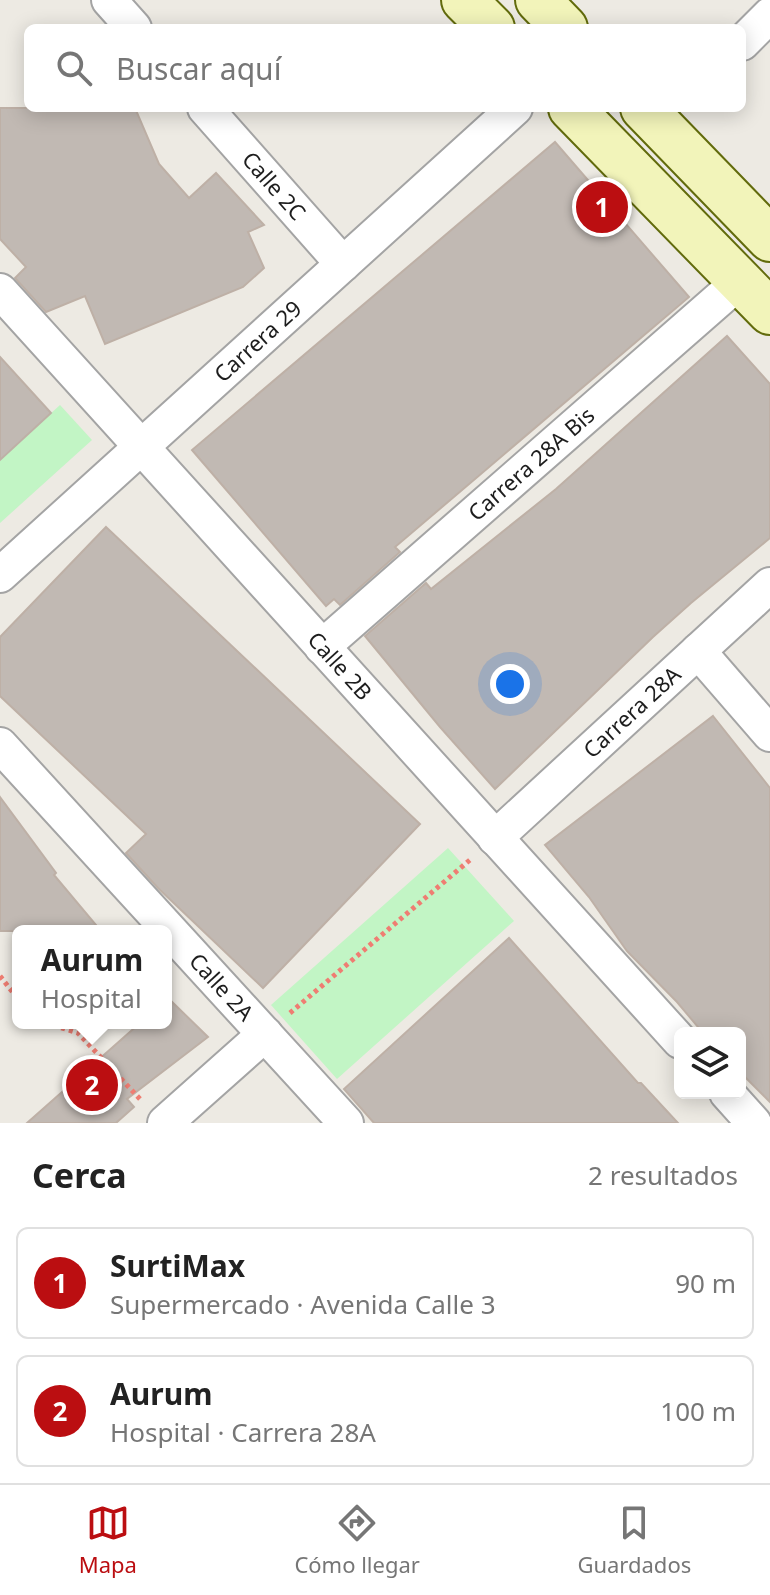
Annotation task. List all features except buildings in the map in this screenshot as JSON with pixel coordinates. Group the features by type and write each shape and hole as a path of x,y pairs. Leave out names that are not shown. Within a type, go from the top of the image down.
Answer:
{"street":[{"path":"109,0 130,24"},
{"path":"464,0 488,24"},
{"path":"538,0 561,24"},
{"path":"746,39 770,15"},
{"name":"Calle 2C","path":"209,112 343,264"},
{"name":"Carrera 29","path":"0,575 511,112"},
{"path":"575,112 770,312"},
{"path":"658,113 770,239"},
{"name":"Carrera 28A Bis","path":"322,647 740,281"},
{"name":"Calle 2B","path":"0,291 674,1034"},
{"name":"Carrera 28A","path":"495,838 770,585"},
{"path":"698,651 770,734"},
{"name":"Calle 2A","path":"0,745 165,925"},
{"name":"Calle 2A","path":"172,933 346,1123"},
{"path":"153,1112 265,1034"},
{"path":"732,1099 754,1123"}],"path":[{"path":"265,1034 495,838"},
{"path":"65,1029 78,1033 153,1112"}],"green space":[{"path":"60,405 92,440 0,523 0,460"},
{"path":"448,848 514,921 337,1079 271,1005"}],"place":[{"name":"SurtiMax","path":"602,207"},
{"name":"Aurum","path":"92,1085"}]}
